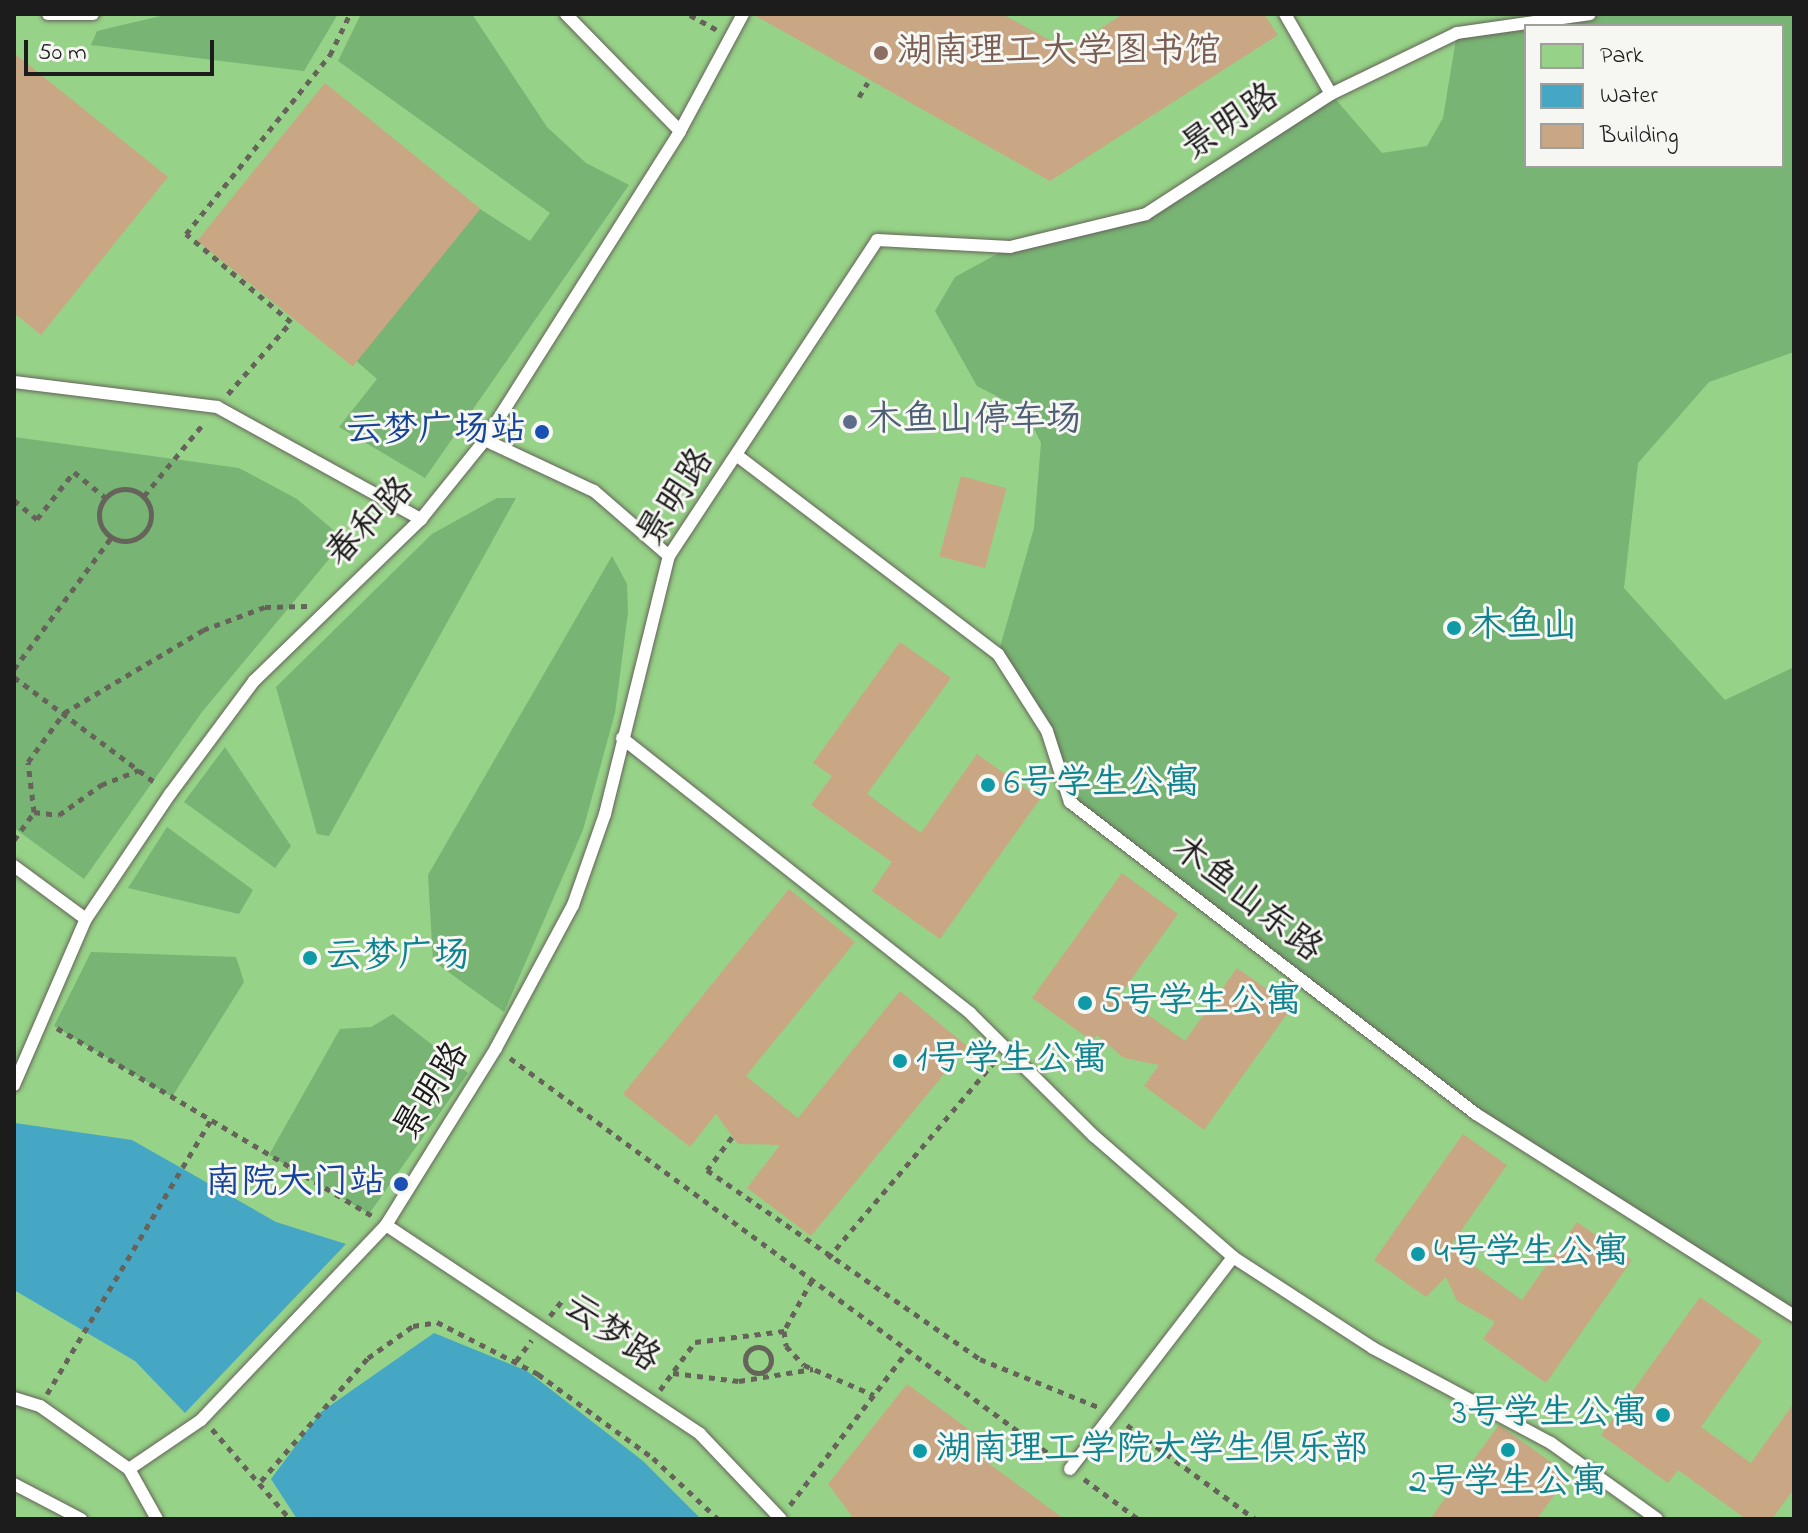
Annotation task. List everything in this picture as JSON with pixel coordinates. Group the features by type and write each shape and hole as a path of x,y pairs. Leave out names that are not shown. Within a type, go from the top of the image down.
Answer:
{"lane":[{"path":"48,14 93,14"},
{"path":"566,14 680,131"},
{"name":"春和路","path":"14,1085 86,919 170,794 254,681 421,519 485,440 680,131 743,14"},
{"path":"1285,14 1331,94"},
{"name":"景明路","path":"129,1469 201,1420 386,1225 496,1048 573,905 622,738 669,556 739,457 877,240 1010,247 1146,214 1331,94 1457,33 1590,14"},
{"path":"14,382 217,407 421,519"},
{"path":"485,440 594,491 669,556"},
{"name":"木鱼山东路","path":"739,457 998,654 1047,731 1070,802 1476,1114 1794,1316"},
{"path":"622,738 1005,1049 1233,1257 1373,1348 1551,1443 1657,1519"},
{"path":"14,866 86,919"},
{"name":"云梦路","path":"386,1225 544,1324 700,1434 781,1519"},
{"path":"1070,1469 1233,1257"},
{"path":"14,1398 40,1406 129,1469 157,1519"},
{"path":"14,1484 81,1519"}],"path":[{"path":"144,496 291,322 186,234 330,55 350,14"},
{"path":"690,15 724,33"},
{"path":"859,97 868,82"},
{"path":"14,500 37,519 74,472 106,498"},
{"path":"120,489 144,496 152,513 148,530 134,541 111,538 99,522 106,498 120,489"},
{"path":"14,669 111,538"},
{"path":"14,840 34,812 28,762 64,713 203,630 265,607 332,605"},
{"path":"14,677 170,794"},
{"path":"34,812 59,815 101,785 139,770"},
{"path":"43,1019 386,1225"},
{"path":"496,1048 1138,1519"},
{"path":"828,1258 1005,1049"},
{"path":"40,1406 211,1120"},
{"path":"732,1137 707,1170 828,1258 980,1359 1112,1414 1255,1519"},
{"path":"812,1280 784,1331 786,1346 814,1369 874,1395"},
{"path":"544,1324 564,1298"},
{"path":"261,1481 368,1358 413,1326 437,1322 538,1374 653,1458 718,1519"},
{"path":"652,1399 672,1373 709,1336 758,1337 784,1331"},
{"path":"757,1376 745,1361 758,1347 758,1337"},
{"path":"757,1376 771,1360 758,1347"},
{"path":"781,1519 908,1350"},
{"path":"672,1373 757,1376 814,1369"},
{"path":"201,1420 261,1481 290,1519"}],"green space":[{"path":"14,14 1794,14 1794,1519 14,1519"},
{"path":"169,14 338,14 304,71 91,45 97,31"},
{"path":"361,14 472,14 547,127 586,163 629,185 425,478 339,427 377,379 354,359 480,209 530,241 550,213 338,61"},
{"path":"1590,14 1794,14 1794,352 1709,382 1638,463 1624,588 1725,700 1794,667 1794,1316 1476,1114 1070,802 1047,731 998,654 1034,528 1041,443 1025,411 977,386 935,311 955,277 1010,247 1146,213 1331,94 1382,153 1427,146 1443,118 1457,33"},
{"path":"14,437 239,468 297,499 345,540 202,712 84,879 14,828"},
{"path":"497,498 516,498 329,836 317,834 276,687 432,534"},
{"path":"612,556 627,584 628,612 615,713 583,830 504,1012 433,961 428,875"},
{"path":"225,747 291,846 275,868 184,802"},
{"path":"167,827 253,890 239,914 128,888"},
{"path":"91,952 236,957 244,982 172,1097 54,1026"},
{"path":"393,1014 468,1073 369,1214 269,1155 340,1029 371,1027"}],"water":[{"path":"15,1123 132,1140 276,1222 346,1244 185,1413 135,1361 14,1290"},
{"path":"434,1333 527,1371 643,1461 701,1519 297,1519 271,1479 321,1412"}],"building":[{"path":"752,14 1002,14 1068,50 1123,14 1264,14 1278,35 1050,181"},
{"path":"14,53 168,177 41,335 14,313"},
{"path":"325,83 480,209 353,367 197,241"},
{"path":"961,476 1006,488 985,568 940,556"},
{"name":"6号学生公寓","path":"900,642 951,678 867,794 921,833 977,754 1040,799 940,939 872,891 892,862 811,805 832,776 813,763"},
{"name":"5号学生公寓","path":"1122,873 1178,914 1120,995 1185,1041 1237,968 1292,1007 1204,1130 1144,1086 1159,1065 1124,1058 1097,1035 1092,1041 1032,998"},
{"name":"1号学生公寓","path":"789,889 855,942 746,1076 798,1118 900,991 967,1046 811,1236 747,1188 780,1145 738,1144 716,1114 690,1147 623,1094"},
{"name":"4号学生公寓","path":"1463,1134 1507,1165 1449,1248 1522,1300 1577,1222 1632,1260 1546,1383 1483,1339 1495,1322 1457,1301 1446,1277 1426,1297 1374,1260"},
{"name":"3号学生公寓","path":"1700,1297 1762,1341 1701,1427 1751,1463 1794,1403 1794,1489 1772,1519 1746,1519 1678,1470 1668,1483 1601,1435"},
{"name":"湖南理工学院大学生俱乐部","path":"907,1384 990,1445 980,1457 1064,1519 854,1519 828,1484"},
{"name":"2号学生公寓","path":"1499,1425 1569,1475 1537,1519 1430,1519"}],"place":[{"name":"湖南理工大学图书馆","path":"881,53"},
{"name":"木鱼山停车场","path":"850,422"},
{"name":"云梦广场站","path":"542,432"},
{"name":"木鱼山","path":"1454,628"},
{"name":"6号学生公寓","path":"988,785"},
{"name":"云梦广场","path":"310,958"},
{"name":"5号学生公寓","path":"1085,1003"},
{"name":"1号学生公寓","path":"900,1061"},
{"name":"南院大门站","path":"401,1184"},
{"name":"4号学生公寓","path":"1418,1254"},
{"name":"3号学生公寓","path":"1663,1415"},
{"name":"2号学生公寓","path":"1508,1450"},
{"name":"湖南理工学院大学生俱乐部","path":"920,1451"}]}
